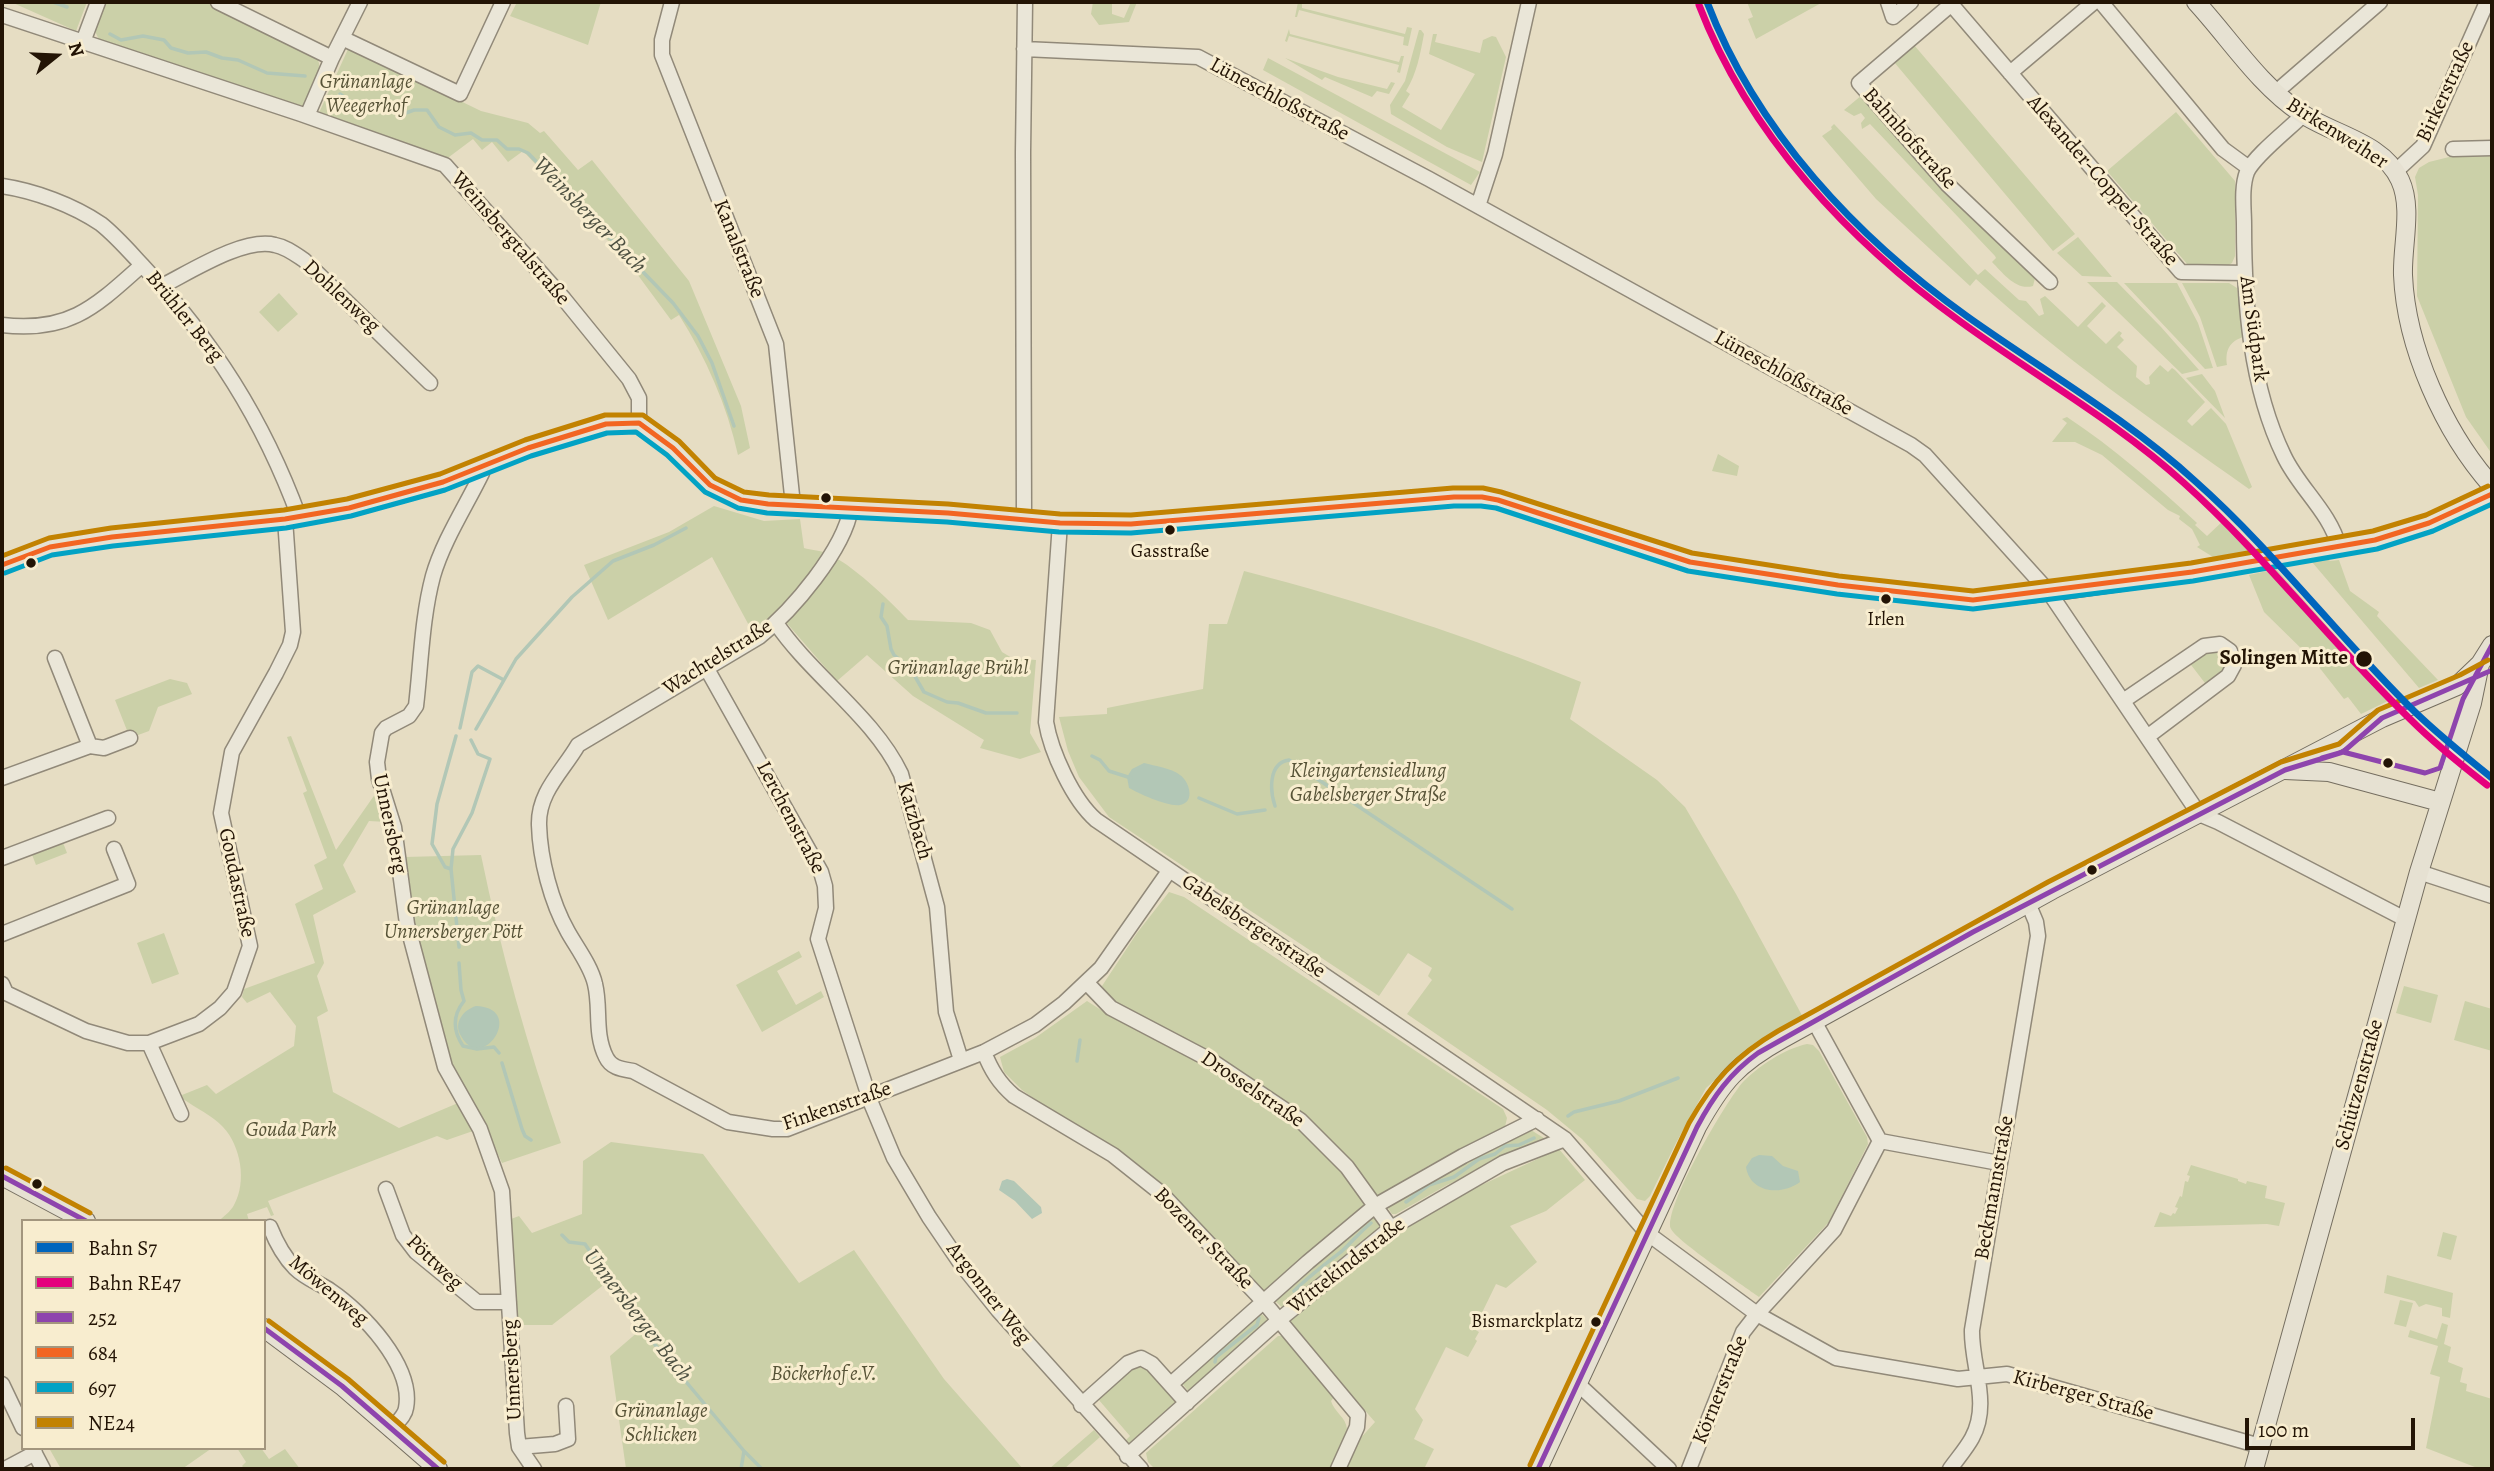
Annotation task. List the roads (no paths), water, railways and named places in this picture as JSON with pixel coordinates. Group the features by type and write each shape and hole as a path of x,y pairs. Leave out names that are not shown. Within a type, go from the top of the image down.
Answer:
{"main road":[{"name":"Birkenweiher","path":"2196,2 2275,93 2303,115 2365,146 2390,163 2396,171"},
{"path":"2396,171 2405,195 2403,278 2409,321 2418,352 2445,418 2492,486"},
{"path":"2,565 56,545 292,518 349,508 443,482 484,464 606,424 639,423 673,448 710,485 741,500 1060,523 1131,524 1454,497 1482,497 1668,557 1838,585 1973,600 2247,564 2339,547 2430,523 2492,494"},
{"path":"1538,1469 1693,1133 1715,1094 1733,1072 1814,1021 2028,903 2382,718 2454,688 2488,668 2492,645"},
{"name":"Schützenstraße","path":"2254,1469 2405,919 2442,794 2472,704 2488,668"},
{"path":"2285,770 2329,772 2416,795 2442,794"},
{"path":"2,1176 82,1219"},
{"path":"266,1329 342,1386 438,1469"}],"street":[{"path":"83,42 98,2"},
{"path":"218,2 332,58"},
{"path":"307,116 360,2"},
{"path":"342,38 460,94 503,2"},
{"name":"Kanalstraße","path":"672,2 662,40 662,55 776,344 793,505"},
{"path":"1024,520 1025,2"},
{"path":"1478,206 1495,154 1529,2"},
{"path":"1888,2 1893,17 1911,2"},
{"path":"2010,73 2094,2"},
{"path":"2101,2 2223,149 2249,168 2303,115"},
{"path":"2275,93 2380,2"},
{"name":"Birkerstraße","path":"2396,171 2423,146 2487,2"},
{"name":"Alexander-Coppel-Straße","path":"1953,3 2181,272 2245,273"},
{"name":"Bahnhofstraße","path":"1953,3 1859,82 1947,184 2050,282"},
{"name":"Weinsbergtalstraße","path":"2,15 307,116 437,162 451,170 564,299 629,379 639,398 639,423"},
{"name":"Lüneschloßstraße","path":"1024,49 1198,57 1478,206 1919,450 2049,592 2199,814"},
{"path":"2453,149 2492,148"},
{"name":"Am Südpark","path":"2249,168 2244,193 2245,273 2255,361 2271,424 2288,464 2327,518 2339,547"},
{"name":"Brühler Berg","path":"2,186 29,192 83,213 120,241 162,286 202,334 239,388 272,451 292,518"},
{"name":"Dohlenweg","path":"162,286 246,246 264,244 282,247 304,260 430,383"},
{"path":"2,325 46,326 85,313 142,265"},
{"name":"Unnersberg","path":"484,464 434,574 429,593 416,706 409,716 386,727 377,762 379,779 394,827 407,924 445,1067 480,1129 502,1191 519,1447 534,1469"},
{"name":"Wachtelstraße","path":"578,745 759,637 776,623 831,555 846,529 851,508"},
{"name":"Goudastraße","path":"3,992 86,1031 128,1042 149,1043 199,1024 220,1008 234,992 250,946 221,813 232,752 290,645 293,632 292,518"},
{"name":"Gabelsbergerstraße","path":"1060,523 1046,706 1048,736 1087,812 1113,833 1565,1139 1647,1233"},
{"name":"Katzbach","path":"776,623 867,727 901,774 937,907 946,1012 961,1060"},
{"path":"2123,701 2204,646 2220,644 2230,651 2234,665 2228,676 2147,737"},
{"path":"55,658 90,746"},
{"name":"Lerchenstraße","path":"707,669 821,872 826,908 818,939 869,1097"},
{"path":"2,778 90,746 104,748 130,738"},
{"name":"Finkenstraße","path":"578,745 546,793 539,823 547,872 556,903 566,929 595,981 599,1037 609,1062 616,1067 633,1071 728,1122 787,1129 984,1052 1035,1025 1087,983 1113,953 1169,871"},
{"path":"2199,814 2405,919"},
{"path":"2,858 108,818"},
{"path":"2,934 128,884 114,849"},
{"path":"2419,872 2492,896"},
{"name":"Beckmannstraße","path":"1950,1469 1975,1431 1981,1400 1972,1330 2038,936 2036,922 2028,903"},
{"name":"Drosselstraße","path":"1087,983 1102,1001 1121,1015 1212,1061 1300,1120 1347,1167 1391,1228"},
{"path":"1814,1021 1880,1141"},
{"path":"149,1043 181,1114"},
{"name":"Bozener Straße","path":"984,1052 991,1071 1001,1085 1014,1096 1113,1155 1162,1194 1263,1301 1358,1415 1357,1427 1338,1469"},
{"name":"Argonner Weg","path":"869,1097 894,1158 935,1226 998,1310 1141,1469"},
{"name":"Wittekindstraße","path":"1171,1384 1375,1206 1537,1119"},
{"name":"Wittekindstraße","path":"1127,1456 1279,1320 1391,1228 1503,1163 1565,1139"},
{"path":"1880,1141 1999,1163"},
{"path":"1756,1314 1834,1230 1880,1141"},
{"name":"Pöttweg","path":"386,1189 403,1235 416,1252 477,1301 509,1302"},
{"name":"Möwenweg","path":"270,1227 292,1265 348,1304 388,1348 403,1379 407,1401 405,1412 391,1430"},
{"name":"Kirberger Straße","path":"1647,1233 1756,1314 1836,1358 1958,1379 1976,1375 2007,1374 2260,1446"},
{"name":"Körnerstraße","path":"1689,1469 1743,1332 1756,1314"},
{"path":"1081,1405 1128,1363 1139,1359 1148,1361 1187,1403"},
{"path":"2,1384 21,1424"},
{"path":"1578,1384 1669,1469"},
{"name":"Unnersberg","path":"519,1447 555,1444 568,1439 566,1406"},
{"path":"5,1469 34,1451 43,1469"}],"waterway":[{"name":"Weinsberger Bach","path":"53,2 67,7"},
{"name":"Weinsberger Bach","path":"110,34 121,40 143,36 164,40 171,48 188,53 206,52 238,60 267,73 305,76"},
{"name":"Weinsberger Bach","path":"340,94 360,109 386,101 403,114 414,110 427,110 439,127 455,135 471,133 482,140 497,140 507,149 519,149 528,153 673,303 698,336 712,363 734,426"},
{"name":"Unnersberger Bach","path":"476,729 516,659 572,597 613,561 654,545 686,528"},
{"name":"Weinsberger Bach","path":"883,604 881,617 887,626 891,649 894,655 910,668 924,692 986,713 1017,713"},
{"path":"460,728 472,672 478,666 504,680"},
{"path":"451,869 445,867 432,844 437,804 456,736"},
{"name":"Unnersberger Bach","path":"459,947 451,869 453,849 472,813 490,759 478,754 471,740"},
{"name":"Weinsberger Bach","path":"1092,756 1100,760 1109,771 1131,778"},
{"name":"Weinsberger Bach","path":"1275,806 1272,778 1277,766 1289,760 1512,909"},
{"name":"Weinsberger Bach","path":"1199,798 1237,814 1265,810"},
{"name":"Unnersberger Bach","path":"459,963 464,1001 456,1018 460,1040 463,1046 477,1049 494,1047 499,1053"},
{"path":"1077,1061 1080,1040"},
{"name":"Unnersberger Bach","path":"502,1063 522,1129 525,1136 531,1140"},
{"path":"1568,1116 1574,1112 1619,1101 1678,1078"},
{"path":"1406,1202 1429,1185 1454,1177 1479,1159 1495,1154 1505,1146 1519,1145 1534,1138"},
{"path":"1294,1291 1371,1223"},
{"name":"Unnersberger Bach","path":"562,1235 569,1242 585,1244 641,1328 762,1469"},
{"path":"1215,1362 1216,1357 1257,1325 1259,1318"},
{"path":"741,1469 744,1451"}],"rail line":[{"name":"S7","path":"1707,2 1753,95 1782,138 1850,217 1887,253 1968,317 2113,416 2169,458 2224,508 2415,712 2492,778"},
{"name":"RE47","path":"1699,5 1720,53 1745,98 1807,182 1843,221 1920,291 2158,460 2214,511 2381,690 2428,736 2487,785"}],"place":[{"name":"Gasstraße","path":"1170,530"},
{"name":"Irlen","path":"1886,599"},
{"name":"Solingen Mitte","path":"2364,659"},
{"name":"Bismarckplatz","path":"1596,1322"}],"park label":[{"name":"Grünanlage Weegerhof","path":"366,95"},
{"name":"Grünanlage Brühl","path":"958,669"},
{"name":"Kleingartensiedlung Gabelsberger Straße","path":"1368,784"},
{"name":"Grünanlage Unnersberger Pött","path":"453,921"},
{"name":"Gouda Park","path":"291,1131"},
{"name":"Böckerhof e.V.","path":"824,1375"},
{"name":"Grünanlage Schlicken","path":"661,1424"}]}
